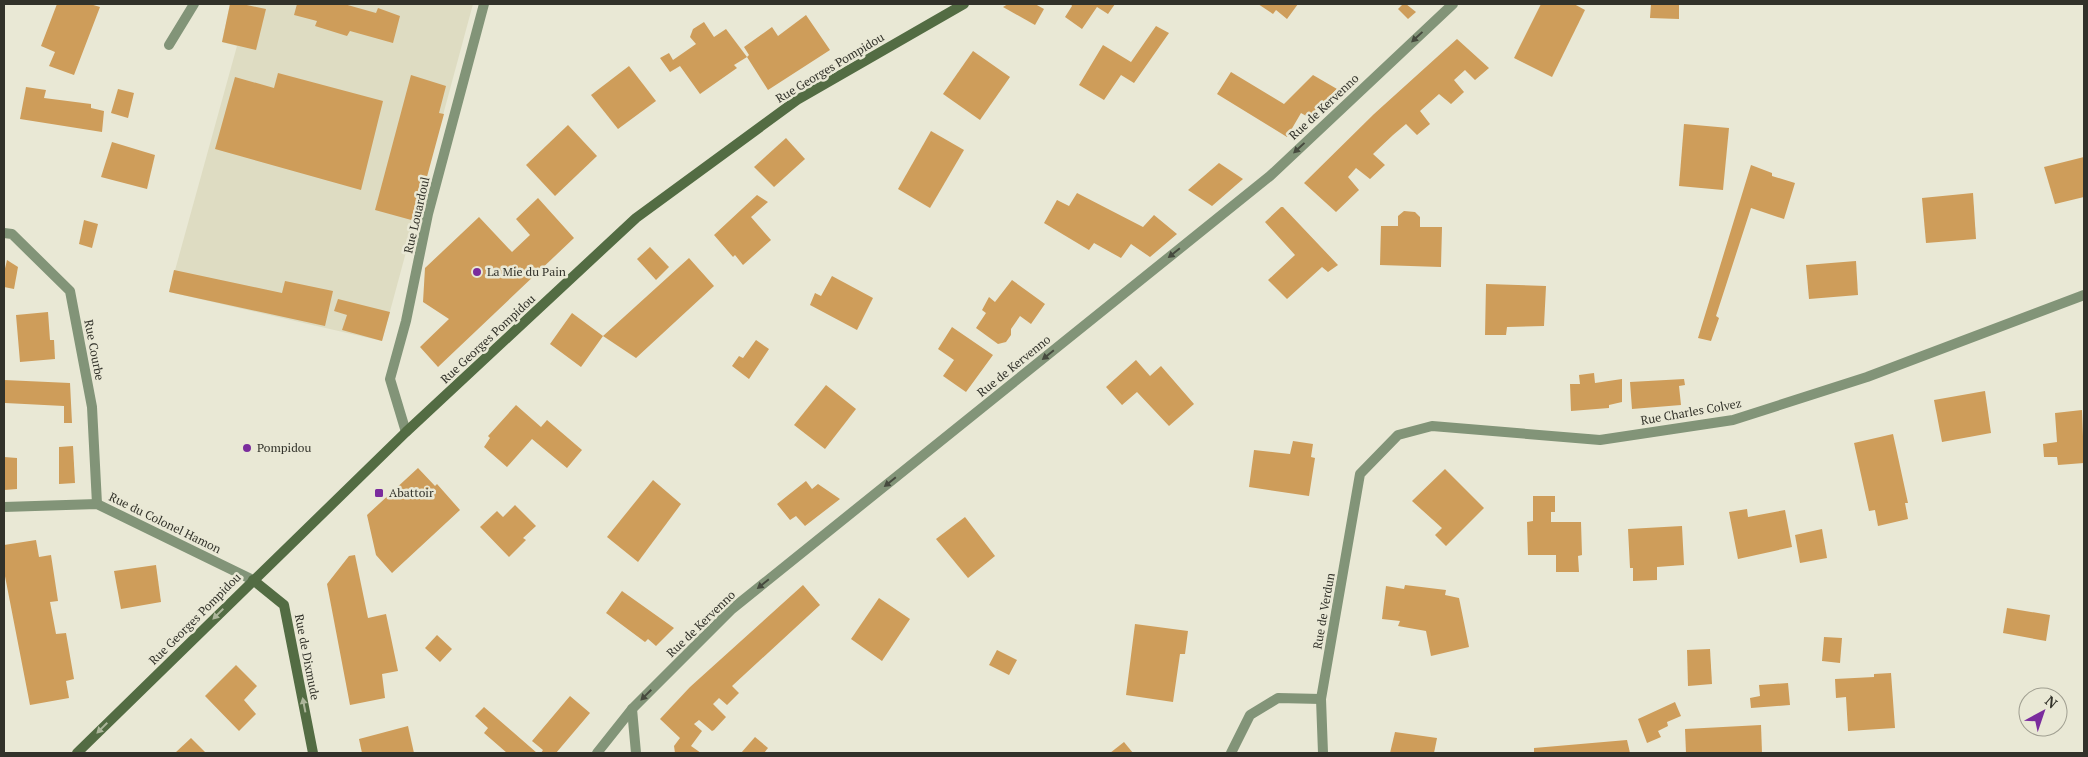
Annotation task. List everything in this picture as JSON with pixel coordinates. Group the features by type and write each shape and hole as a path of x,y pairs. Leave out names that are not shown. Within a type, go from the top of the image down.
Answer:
{"main road":[{"name":"Rue Georges Pompidou","path":"77,753 252,580 406,432 636,218 797,100 964,4"},
{"name":"Rue de Dixmude","path":"252,580 284,605 314,753"}],"street":[{"path":"169,46 194,4"},
{"name":"Rue Louardoul","path":"406,432 390,379 406,321 428,214 484,4"},
{"name":"Rue de Kervenno","path":"597,753 632,709 732,609 1270,176 1453,4"},
{"name":"Rue Courbe","path":"4,233 12,234 70,291 92,407 97,504"},
{"name":"Rue Charles Colvez","path":"1360,474 1398,435 1432,426 1600,440 1733,420 1867,377 2084,295"},
{"name":"Rue de Verdun","path":"1324,753 1321,699 1360,474"},
{"name":"Rue du Colonel Hamon","path":"4,507 97,504 252,580"},
{"path":"1231,753 1250,715 1278,698 1321,699"},
{"path":"632,709 636,753"}],"shaded area":[{"path":"230,4 473,4 382,341 169,292 237,46 222,42"}],"building":[{"path":"57,4 90,4 100,7 74,75 49,66 55,52 41,46"},
{"path":"230,4 242,4 266,9 256,50 222,42"},
{"path":"297,4 344,4 376,13 378,8 400,16 393,43 350,31 347,36 315,26 317,21 294,15"},
{"path":"1008,4 1035,4 1044,9 1035,25 1003,7"},
{"path":"1071,4 1115,4 1108,14 1097,7 1082,29 1065,17 1072,6"},
{"path":"1258,4 1298,4 1287,19 1276,10 1273,14"},
{"path":"1403,4 1406,4 1416,12 1408,19 1398,9"},
{"path":"1541,4 1574,4 1585,10 1552,77 1514,58"},
{"path":"1651,4 1679,4 1679,19 1650,18"},
{"path":"806,15 830,50 768,90 747,57 749,55 744,47 772,27 778,36"},
{"path":"704,22 714,37 726,29 747,57 734,65 737,68 700,94 680,66 670,72 660,58 669,53 673,60 696,44 690,37 693,29"},
{"path":"1156,26 1169,33 1134,83 1121,75 1104,100 1079,85 1103,45 1131,62"},
{"path":"1457,39 1489,68 1475,80 1465,70 1454,80 1464,92 1451,104 1439,94 1420,111 1430,124 1417,135 1406,124 1393,135 1373,154 1385,165 1370,179 1356,168 1348,177 1359,190 1336,212 1304,183 1374,114"},
{"path":"973,51 1010,77 980,120 943,94"},
{"path":"629,66 656,101 618,129 591,95"},
{"path":"1231,72 1284,104 1313,75 1337,89 1308,117 1301,113 1287,137 1217,94"},
{"path":"278,73 383,101 361,190 215,149 235,77 274,88"},
{"path":"411,75 446,86 439,113 444,114 415,221 375,210"},
{"path":"26,87 46,90 44,98 91,104 91,108 104,111 102,132 20,119"},
{"path":"118,89 134,93 128,118 111,113"},
{"path":"1684,124 1729,128 1723,190 1679,186"},
{"path":"568,125 597,156 555,196 526,165"},
{"path":"931,131 964,150 930,208 898,189"},
{"path":"786,138 805,159 774,187 754,167"},
{"path":"112,142 155,155 147,189 101,177"},
{"path":"2084,157 2084,197 2055,204 2044,167"},
{"path":"1219,163 1243,179 1212,206 1188,190"},
{"path":"1751,165 1772,173 1772,176 1795,183 1784,219 1751,208 1716,316 1719,318 1711,341 1698,338"},
{"path":"1077,193 1143,227 1154,215 1177,234 1150,257 1131,244 1121,258 1094,243 1089,250 1044,223 1057,200 1069,206"},
{"path":"1973,193 1976,239 1926,243 1922,198"},
{"path":"757,195 768,202 751,217 771,240 743,265 735,255 733,257 714,235"},
{"name":"La Mie du Pain","path":"538,198 574,238 438,367 420,347 449,319 423,302 425,268 479,217 512,252 530,235 516,219"},
{"path":"1281,207 1338,265 1328,272 1322,267 1287,299 1268,280 1295,255 1265,222"},
{"path":"1404,211 1415,212 1420,217 1420,227 1442,227 1441,267 1380,265 1381,226 1398,226 1398,216"},
{"path":"84,220 98,224 92,248 79,244"},
{"path":"650,247 669,267 656,280 637,259"},
{"path":"689,258 714,286 636,358 603,336"},
{"path":"7,260 18,267 14,289 4,287 4,273"},
{"path":"1856,261 1858,295 1809,299 1806,265"},
{"path":"174,270 282,293 285,281 333,291 325,326 169,292"},
{"path":"832,276 873,298 857,330 810,305 815,293 821,296"},
{"path":"1012,280 1045,304 1031,324 1020,316 1011,329 1011,335 1006,342 998,344 976,328 986,313 982,310 989,297 995,302"},
{"path":"1486,284 1546,286 1544,326 1507,327 1506,335 1485,335"},
{"path":"338,299 390,312 382,341 342,330 347,315 334,311"},
{"path":"48,312 50,340 54,340 55,359 20,362 16,315"},
{"path":"572,313 603,336 581,367 550,344"},
{"path":"952,327 993,355 966,392 943,376 954,360 938,349"},
{"path":"756,340 769,349 749,379 732,366 739,356 743,358"},
{"path":"1136,360 1150,376 1161,366 1194,404 1169,426 1137,392 1122,405 1106,387"},
{"path":"1594,373 1595,383 1622,379 1622,402 1609,405 1609,408 1571,411 1570,384 1580,384 1579,375"},
{"path":"1684,379 1685,385 1679,386 1681,405 1632,409 1630,382"},
{"path":"4,380 70,383 72,423 64,423 64,406 5,403"},
{"path":"826,385 856,409 825,449 794,425"},
{"path":"1985,391 1991,433 1942,442 1934,400"},
{"path":"516,405 541,427 547,420 582,450 567,468 532,439 507,467 484,447 490,438 488,436"},
{"path":"2082,410 2084,463 2058,465 2057,457 2044,457 2043,444 2057,442 2055,413"},
{"path":"1893,434 1908,503 1905,503 1908,519 1878,526 1875,510 1869,511 1854,443"},
{"path":"1293,441 1313,444 1311,457 1315,458 1309,496 1249,487 1254,450 1290,454"},
{"path":"73,446 75,483 59,484 59,447"},
{"path":"4,457 17,458 17,489 4,490"},
{"path":"418,468 435,486 437,484 460,510 392,573 376,555 367,515"},
{"path":"1445,469 1484,508 1446,546 1435,535 1442,528 1412,501"},
{"path":"653,480 681,504 638,562 607,537"},
{"path":"806,481 812,489 818,484 840,499 805,526 796,516 790,520 777,504"},
{"path":"1533,496 1555,496 1555,512 1551,512 1551,522 1581,522 1582,555 1578,556 1579,572 1556,572 1556,555 1528,555 1527,522 1533,521"},
{"path":"515,505 536,526 523,538 526,540 509,557 480,527 497,511 503,517"},
{"path":"1747,509 1748,517 1785,510 1792,547 1738,559 1729,512"},
{"path":"965,517 995,556 968,578 936,539"},
{"path":"1682,526 1684,565 1657,567 1657,580 1633,581 1633,568 1630,568 1628,529"},
{"path":"1822,529 1827,558 1800,563 1795,535"},
{"path":"36,540 39,557 51,555 58,601 50,602 56,634 66,633 74,679 66,681 69,698 30,705 4,571 4,545"},
{"path":"355,555 368,618 386,614 398,671 382,674 385,698 350,705 327,584 349,556"},
{"path":"156,565 161,602 121,609 114,571"},
{"path":"803,585 820,605 732,686 739,693 727,705 719,698 713,704 726,717 714,730 712,731 699,720 694,724 702,731 691,746 701,753 675,753 674,746 680,738 660,719 690,687"},
{"path":"1405,585 1446,590 1445,595 1459,598 1469,647 1431,656 1426,631 1398,626 1400,621 1382,619 1386,586 1404,589"},
{"path":"622,591 674,628 656,646 648,639 645,642 606,613"},
{"path":"879,598 910,619 882,661 851,639"},
{"path":"2007,608 2050,615 2046,641 2003,633"},
{"path":"1135,624 1188,631 1185,654 1180,654 1173,702 1126,695"},
{"path":"437,635 452,649 440,662 425,648"},
{"path":"1824,637 1842,638 1840,663 1822,661"},
{"path":"1710,649 1712,684 1688,686 1687,650"},
{"path":"997,650 1017,660 1009,675 989,665"},
{"path":"236,665 257,686 244,700 256,714 239,731 205,696"},
{"path":"1891,673 1895,728 1848,731 1846,697 1836,698 1835,679 1874,677 1874,674"},
{"path":"1788,683 1790,705 1751,708 1750,698 1760,696 1759,685"},
{"path":"570,696 590,713 556,753 541,753 543,750 532,741"},
{"path":"1675,702 1681,716 1667,722 1668,726 1658,731 1661,737 1647,743 1638,719"},
{"path":"484,707 537,753 507,753 484,733 488,728 475,716"},
{"path":"1761,725 1762,753 1686,753 1685,729"},
{"path":"408,726 414,753 362,753 359,739"},
{"path":"1395,732 1437,738 1434,753 1390,753"},
{"path":"755,737 768,748 764,753 741,753"},
{"path":"191,738 206,753 175,753"},
{"path":"1627,740 1630,753 1534,753 1534,748"},
{"path":"1124,742 1133,753 1110,753"}],"place":[{"name":"La Mie du Pain","path":"477,272"},
{"name":"Pompidou","path":"247,448"},
{"name":"Abattoir","path":"379,493"}]}
